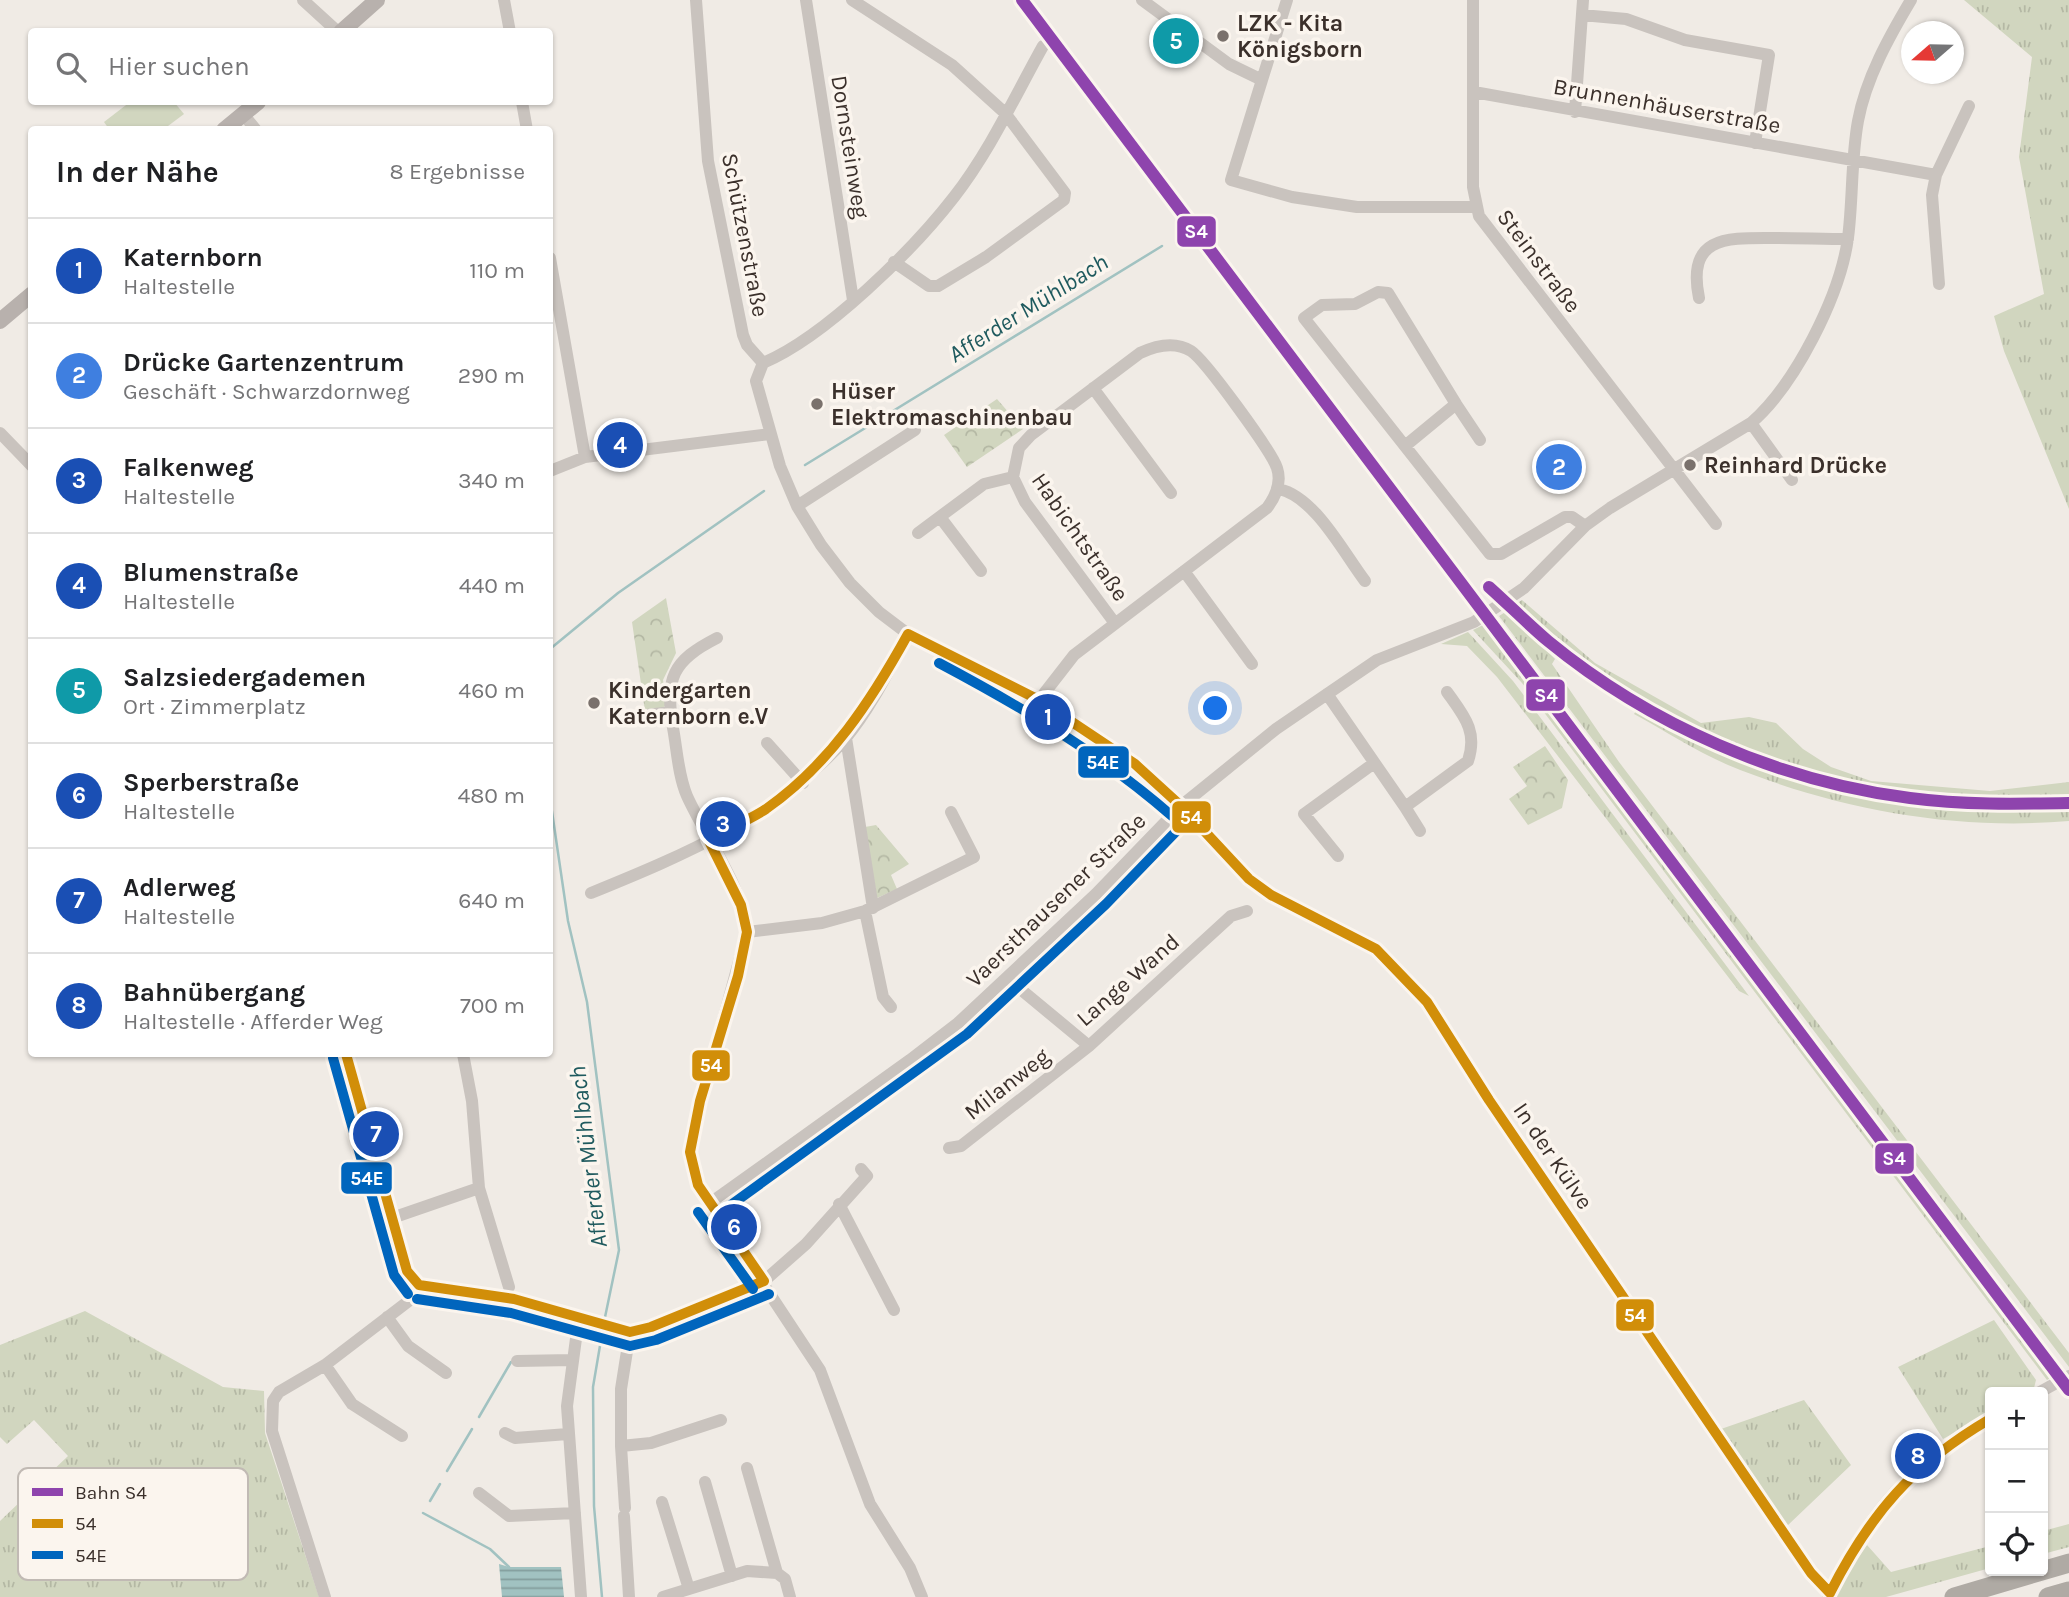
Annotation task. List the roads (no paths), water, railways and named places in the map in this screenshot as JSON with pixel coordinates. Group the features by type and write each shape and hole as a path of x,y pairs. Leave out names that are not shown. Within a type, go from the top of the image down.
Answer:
{"highway":[{"path":"1954,1597 2069,1563"},
{"path":"2048,1597 2069,1591"}],"main road":[{"path":"344,28 377,0"},
{"path":"230,126 254,105"},
{"path":"0,321 28,297"}],"street":[{"path":"303,0 334,28"},
{"path":"504,0 509,28"},
{"name":"Schützenstraße","path":"696,0 708,161 743,335 747,345 763,363"},
{"name":"Dornsteinweg","path":"806,0 853,300"},
{"path":"852,0 952,65 1005,113 1065,193 1064,200 986,257 938,286 929,286 894,262"},
{"path":"1142,0 1221,59 1262,80"},
{"path":"1287,0 1231,180 1292,197 1357,207 1476,207"},
{"name":"Steinstraße","path":"1473,0 1476,207 1499,246 1674,469"},
{"path":"1575,112 1584,0"},
{"name":"Vaersthausener Straße","path":"709,1204 921,1053 1007,978 1096,894 1181,806 1276,729 1377,660 1406,646 1461,628 1513,596 1585,526 1751,422 1768,408 1799,364 1825,309 1848,239 1858,120 1881,53 1911,0"},
{"path":"1582,15 1626,19 1685,40 1769,55 1755,143"},
{"path":"1042,46 954,197 894,262 853,300 802,342 763,363 756,381 788,488 821,545 850,583 908,634 1039,700 1135,764 1181,806"},
{"name":"Brunnenhäuserstraße","path":"1474,92 1575,112 1854,158 1936,175"},
{"path":"523,105 526,126"},
{"path":"1938,284 1932,195 1936,175 1969,106"},
{"path":"243,114 253,126"},
{"path":"1699,298 1695,281 1698,263 1704,252 1727,238 1848,239"},
{"path":"553,275 585,457"},
{"path":"1480,440 1388,293 1378,292 1355,304 1322,305 1304,318 1490,554 1502,554 1565,517 1572,517 1585,526"},
{"name":"Habichtstraße","path":"1039,700 1074,655 1114,622 1261,514 1279,488 1273,460 1203,363 1190,350 1168,345 1150,349 1093,388 1024,441 1015,457 1013,477 1026,502 1114,622"},
{"path":"1093,388 1171,493"},
{"path":"1405,446 1456,404"},
{"path":"1751,422 1792,480"},
{"path":"797,506 915,430"},
{"path":"0,433 28,462"},
{"path":"553,470 585,457 770,434"},
{"path":"1674,469 1716,524"},
{"name":"Habichtstraße","path":"918,533 984,484 1013,477"},
{"path":"1279,488 1291,491 1308,503 1365,582"},
{"path":"940,517 981,571"},
{"path":"1184,571 1252,664"},
{"path":"591,893 645,872 762,812 803,783 846,738 875,696 908,634"},
{"path":"717,638 682,659 670,685 671,712 685,792 741,905 747,932 692,1134 692,1167 709,1204 764,1281 820,1370 870,1504 910,1568 922,1597"},
{"path":"1405,807 1468,761 1473,734 1469,723 1447,692"},
{"path":"1327,694 1420,831"},
{"path":"639,716 671,712"},
{"path":"846,738 883,997 891,1007"},
{"path":"767,743 803,783"},
{"path":"1338,856 1304,814 1373,764"},
{"name":"In der Külve","path":"1181,806 1249,879 1271,895 1376,949 1427,1002 1668,1363 1811,1573 1829,1595"},
{"path":"747,932 822,923 869,910 974,857 951,812"},
{"name":"Lange Wand","path":"1007,978 1089,1046 1231,916 1247,911"},
{"name":"Milanweg","path":"949,1148 961,1146 1089,1046"},
{"path":"347,1057 407,1271 419,1285 514,1299 630,1332 651,1327 764,1281 806,1244 839,1204 867,1176 861,1169"},
{"path":"464,1057 472,1101 480,1188 509,1287"},
{"path":"392,1218 480,1188"},
{"path":"839,1204 894,1310"},
{"path":"325,1597 272,1431 271,1411 279,1392 325,1365 410,1300 419,1285"},
{"path":"579,1316 572,1360 568,1434 581,1597"},
{"path":"387,1317 408,1346 446,1373"},
{"path":"629,1597 621,1446 621,1389 630,1332"},
{"path":"517,1361 572,1360"},
{"path":"325,1365 352,1404 402,1436"},
{"path":"2048,1388 2069,1377"},
{"path":"621,1446 651,1443 721,1420"},
{"path":"1829,1595 1863,1530 1913,1472 1937,1450 1985,1422"},
{"path":"505,1433 514,1438 568,1434"},
{"path":"747,1468 777,1573"},
{"path":"705,1482 732,1576"},
{"path":"479,1493 509,1516 575,1513"},
{"path":"662,1502 695,1591"},
{"path":"663,1597 695,1591 747,1572 777,1573 785,1579 790,1597"}],"water":[{"path":"499,1564 509,1567 561,1567 564,1597 502,1597"}],"waterway":[{"name":"Afferder Mühlbach","path":"805,465 1162,246"},
{"name":"Afferder Mühlbach","path":"553,647 618,593 764,491"},
{"name":"Afferder Mühlbach","path":"553,818 568,921 587,1002 619,1250 604,1322"},
{"name":"Afferder Mühlbach","path":"602,1597 594,1506 593,1387 603,1328"},
{"path":"479,1417 511,1362"},
{"path":"447,1471 472,1429"},
{"path":"430,1501 440,1484"},
{"path":"423,1513 490,1549 509,1567"}],"railway":[{"path":"1100,94 1183,203"}],"rail line":[{"name":"S4","path":"1022,0 2069,1390"},
{"name":"S4","path":"1489,587 1548,641 1629,698 1718,745 1765,763 1861,790 1910,798 1970,803 2069,803"}],"place":[{"name":"LZK - Kita Königsborn","path":"1223,36"},
{"name":"Salzsiedergademen","path":"1176,41"},
{"name":"Hüser Elektromaschinenbau","path":"817,404"},
{"name":"Blumenstraße","path":"620,445"},
{"name":"Reinhard Drücke","path":"1690,465"},
{"name":"Drücke Gartenzentrum","path":"1559,467"},
{"name":"Kindergarten Katernborn e.V","path":"594,703"},
{"name":"Katernborn","path":"1048,717"},
{"name":"Falkenweg","path":"723,824"},
{"name":"Adlerweg","path":"376,1134"},
{"name":"Sperberstraße","path":"734,1227"},
{"name":"Bahnübergang","path":"1918,1456"}]}
